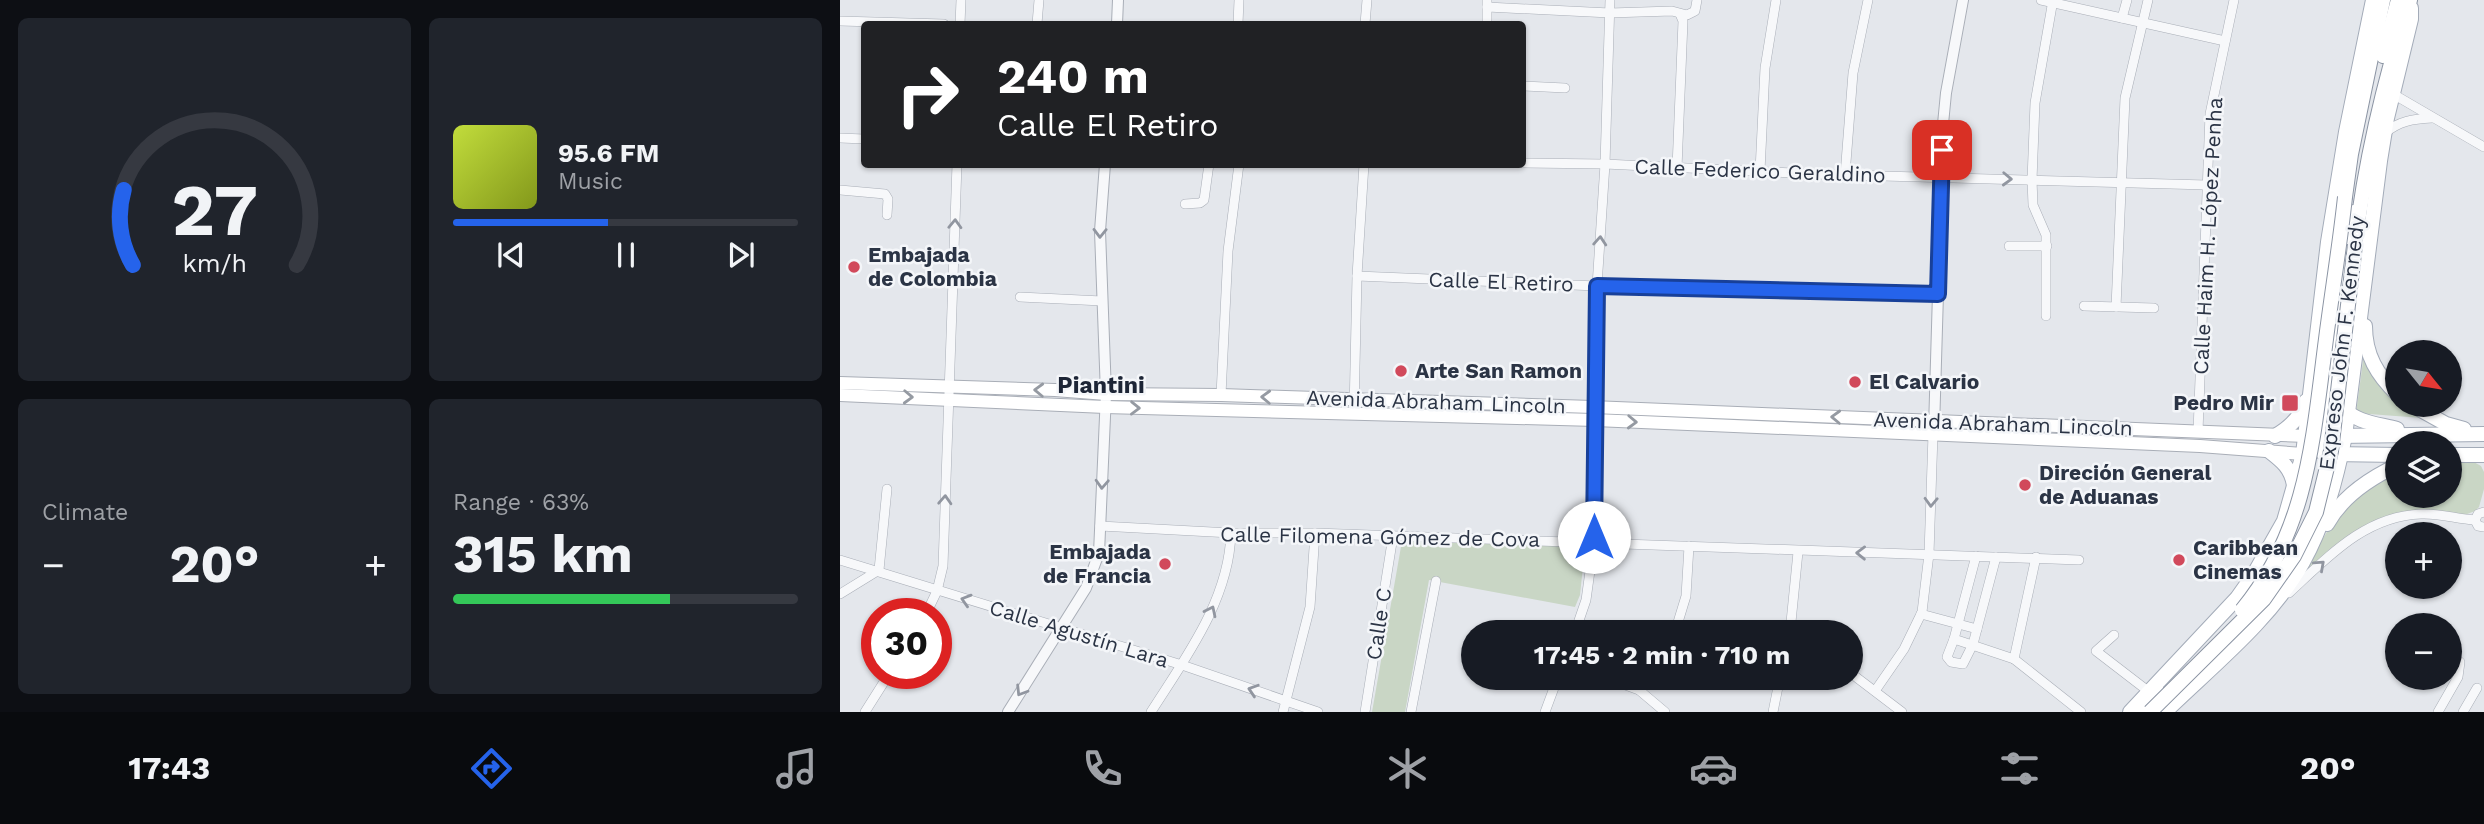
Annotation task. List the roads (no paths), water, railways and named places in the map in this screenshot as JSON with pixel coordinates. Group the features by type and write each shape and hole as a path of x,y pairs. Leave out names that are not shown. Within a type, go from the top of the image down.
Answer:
{"main road":[{"path":"2284,521 2303,454 2332,217 2373,0"},
{"name":"Expreso John F. Kennedy","path":"2139,712 2230,624 2255,594 2278,557 2295,516 2315,431 2351,154 2383,0"},
{"path":"2302,564 2333,492 2342,454 2385,133 2387,97 2384,52 2398,0"},
{"name":"Expreso John F. Kennedy","path":"2150,712 2264,599 2294,556 2316,512 2333,440 2362,183 2387,97 2410,0"},
{"path":"2323,453 2346,242 2362,183"},
{"path":"2372,226 2366,295 2366,346 2376,370 2385,380"},
{"path":"2331,380 2338,400 2348,414 2365,421 2410,431"},
{"name":"Avenida Abraham Lincoln","path":"840,383 950,393 1106,401 1354,406 1934,428 2198,432 2275,436 2385,434"},
{"path":"2275,436 2299,416 2312,383"},
{"name":"Avenida Abraham Lincoln","path":"840,395 950,393"},
{"name":"Avenida Abraham Lincoln","path":"1106,401 1221,396 1354,406"},
{"path":"2433,417 2446,424 2483,434"},
{"name":"Avenida Abraham Lincoln","path":"1934,428 2303,454 2385,454"},
{"path":"2462,434 2483,434"},
{"path":"2269,451 2291,470 2294,488"},
{"path":"2462,456 2481,458"},
{"path":"2167,711 2280,596 2329,519 2347,498 2369,480 2385,472"},
{"path":"2130,712 2237,598 2265,557 2293,507 2303,500 2314,503 2321,510 2320,526"}],"street":[{"path":"960,21 961,0"},
{"path":"1037,21 1039,0"},
{"path":"1117,21 1118,0"},
{"path":"1238,21 1239,0"},
{"path":"1366,21 1367,0"},
{"path":"1578,620 1586,600 1594,542 1597,286 1605,164 1610,0"},
{"path":"1487,4 1610,13 1672,11 1692,14 1697,0"},
{"path":"1760,171 1765,68 1776,0"},
{"path":"1845,175 1853,73 1868,0"},
{"path":"1875,691 1904,649 1921,614 1929,554 1945,93 1963,0"},
{"path":"2041,0 2225,41"},
{"path":"2122,18 2127,0"},
{"path":"2116,307 2125,98 2148,0"},
{"name":"Calle Haim H. López Penha","path":"2198,432 2210,114 2234,0"},
{"path":"2046,316 2047,246 2043,227 2033,205 2032,180 2035,103 2053,1"},
{"path":"1677,168 1683,21 1680,14"},
{"path":"840,21 861,22"},
{"path":"1526,86 1564,88"},
{"path":"2387,97 2484,147"},
{"path":"2385,133 2406,121 2432,118"},
{"path":"840,138 861,139"},
{"name":"Calle Federico Geraldino","path":"1526,163 2207,186"},
{"path":"934,598 943,566 957,168"},
{"path":"1008,712 1091,577 1098,553 1106,401 1100,231 1105,168"},
{"path":"1185,204 1200,203 1204,200 1208,168"},
{"path":"1221,396 1227,251 1238,168"},
{"path":"1354,406 1357,276 1364,168"},
{"path":"840,190 885,194 888,199 887,215"},
{"path":"2009,246 2047,246"},
{"name":"Calle El Retiro","path":"1357,276 1597,286 1938,294"},
{"path":"1020,297 1102,301"},
{"path":"2084,306 2154,308"},
{"path":"840,594 879,570 887,489"},
{"path":"2484,512 2478,514 2476,520 2479,526 2484,527"},
{"path":"2251,627 2342,545 2377,523 2420,514 2476,520"},
{"name":"Calle Filomena Gómez de Cova","path":"1100,526 1231,533 1315,533 2079,560"},
{"path":"1152,712 1182,665 1224,583 1231,558 1231,533"},
{"path":"1283,712 1310,607 1315,533"},
{"name":"Calle C","path":"1366,712 1393,536"},
{"path":"1679,620 1686,596 1689,546"},
{"path":"1793,620 1798,552"},
{"path":"1976,556 1947,657 1958,664 1966,661 1973,644 1996,557"},
{"path":"2014,659 2036,557"},
{"name":"Calle Agustín Lara","path":"840,560 1182,665 1318,712"},
{"path":"1410,712 1436,581"},
{"path":"1921,614 1977,629"},
{"path":"2114,635 2096,651 2148,691"},
{"path":"1954,639 2014,659 2081,712"},
{"path":"1863,682 1902,712"},
{"path":"2463,712 2477,688"},
{"path":"865,712 880,689"},
{"path":"1545,712 1553,690"},
{"path":"1639,690 1665,712"},
{"path":"1773,712 1777,690"},
{"path":"2438,712 2450,690"}],"place":[{"name":"Embajada de Colombia","path":"854,267"},
{"name":"Arte San Ramon","path":"1401,371"},
{"name":"El Calvario","path":"1855,382"},
{"name":"Pedro Mir","path":"2290,403"},
{"name":"Direción General de Aduanas","path":"2025,485"},
{"name":"Caribbean Cinemas","path":"2179,560"},
{"name":"Embajada de Francia","path":"1165,564"}],"district":[{"name":"Piantini","path":"1101,385"}]}
